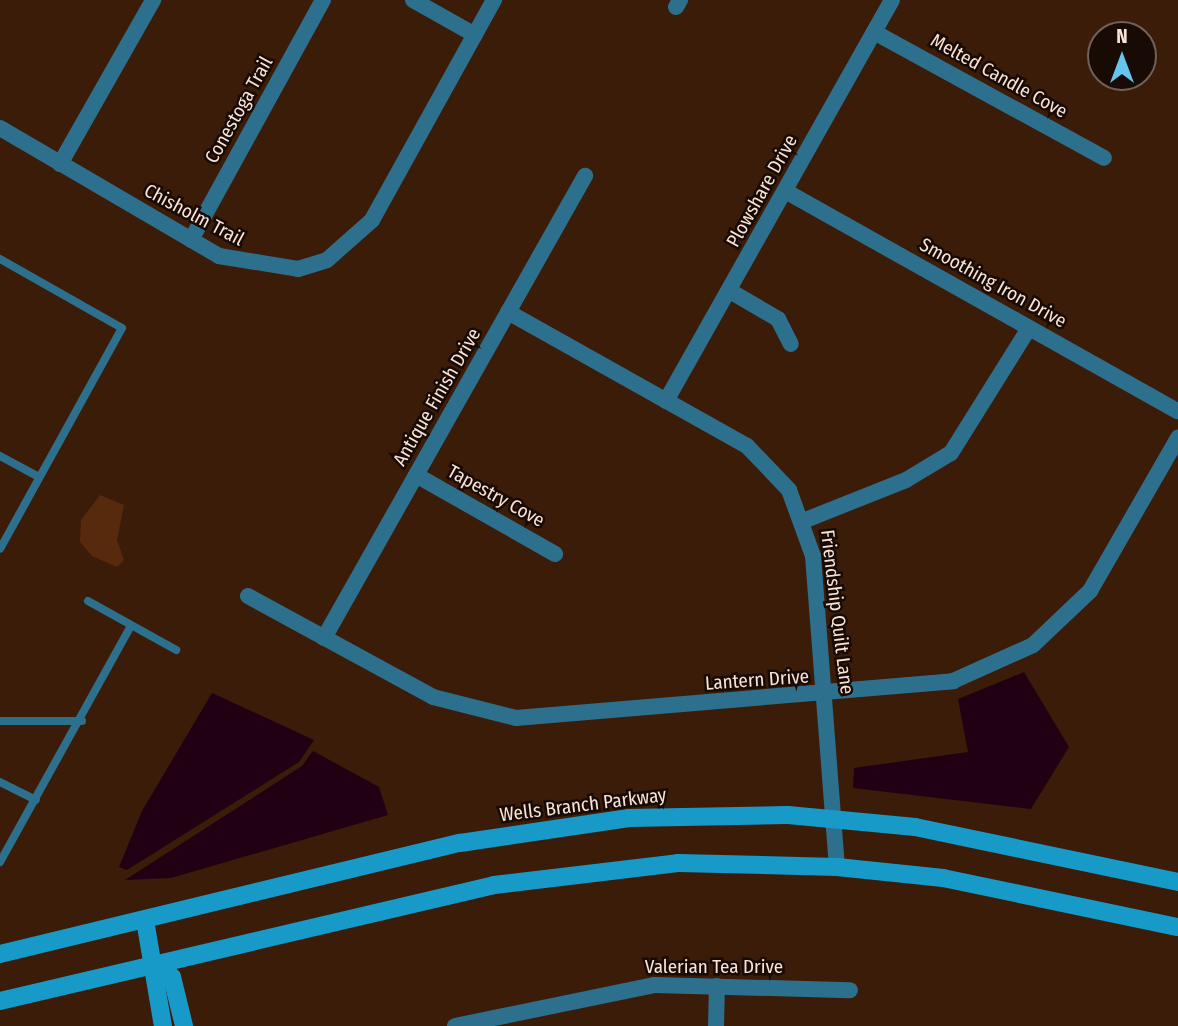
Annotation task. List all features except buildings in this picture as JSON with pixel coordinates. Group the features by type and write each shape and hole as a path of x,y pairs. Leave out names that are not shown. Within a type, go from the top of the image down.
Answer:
{"main road":[{"name":"Wells Branch Parkway","path":"0,954 553,826 721,814 836,819 999,841 1178,882"},
{"path":"0,1002 419,901 578,872 678,863 837,867 1010,888 1178,927"},
{"path":"145,920 157,965 152,982 163,1026"},
{"path":"157,965 172,977 184,1026"}],"street":[{"path":"60,164 153,0"},
{"name":"Conestoga Trail","path":"191,240 323,0"},
{"path":"413,0 475,35"},
{"name":"Chisholm Trail","path":"0,128 219,256 268,269 327,260 352,244 372,220 494,0"},
{"name":"Plowshare Drive","path":"666,401 787,192 892,0"},
{"name":"Melted Candle Cove","path":"874,32 1104,158"},
{"name":"Antique Finish Drive","path":"324,638 585,176"},
{"name":"Smoothing Iron Drive","path":"787,192 1178,411"},
{"path":"730,291 778,319 791,344"},
{"name":"Friendship Quilt Lane","path":"508,312 765,460 803,522 827,695 837,867"},
{"path":"803,522 906,480 951,453 1029,328"},
{"name":"Lantern Drive","path":"248,596 433,697 516,718 827,695 953,681 1033,645 1090,591 1178,438"},
{"name":"Tapestry Cove","path":"416,475 555,554"},
{"path":"716,1026 717,986"},
{"name":"Valerian Tea Drive","path":"456,1026 611,990 717,986 850,990"}],"lane":[{"path":"0,259 122,328 0,550"},
{"path":"0,456 39,477"},
{"path":"88,601 176,650"},
{"path":"0,862 82,721 131,626"},
{"path":"0,720 82,721"},
{"path":"0,782 36,800"}],"shaded area":[{"path":"100,495 124,505 117,540 124,560 117,567 92,556 80,542 81,520"},
{"path":"1024,672 1069,747 1031,809 853,788 854,768 968,752 958,699"},
{"path":"212,693 314,740 299,762 127,870 119,867 142,811"},
{"path":"313,751 379,787 388,815 171,878 125,880 302,766"}]}
